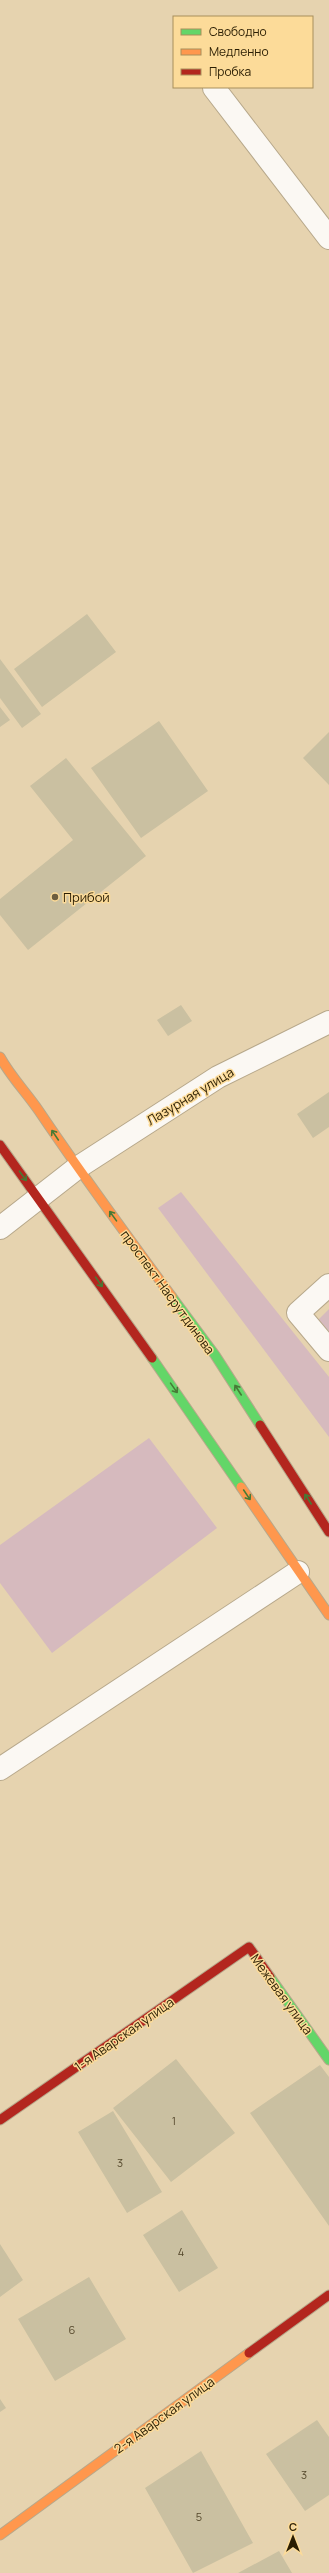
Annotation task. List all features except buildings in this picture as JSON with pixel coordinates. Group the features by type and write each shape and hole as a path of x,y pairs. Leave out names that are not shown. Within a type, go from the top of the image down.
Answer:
{"main road":[{"name":"проспект Насрутдинова","path":"0,1057 9,1074 34,1104 77,1168 215,1355 329,1532"},
{"path":"0,1144 189,1410 298,1572 329,1615"},
{"name":"Межевая улица","path":"249,1947 329,2060"},
{"name":"1-я Аварская улица","path":"0,2120 249,1947"},
{"name":"2-я Аварская улица","path":"0,2535 329,2295"}],"street":[{"path":"214,88 329,238"},
{"name":"Лазурная улица","path":"0,1228 77,1168 218,1076 327,1028"},
{"path":"329,1285 298,1313 329,1350"},
{"path":"0,1769 298,1572"}],"shaded area":[{"path":"181,1192 329,1377 329,1437 158,1208"},
{"path":"329,1309 329,1335 317,1321"},
{"path":"149,1438 217,1528 52,1653 0,1583 0,1545"}],"traffic: fast":[{"path":"172,1297 215,1355 260,1425"},
{"path":"152,1358 241,1487"},
{"path":"270,1977 329,2060"}],"traffic: slow":[{"path":"0,1057 172,1297"},
{"path":"241,1487 329,1615"},
{"path":"0,2535 249,2353"}],"traffic: jam":[{"path":"0,1145 152,1358"},
{"path":"260,1425 329,1532"},
{"path":"0,2120 249,1947 270,1977"},
{"path":"249,2353 329,2295"}],"place":[{"name":"Прибой","path":"55,897"}]}
